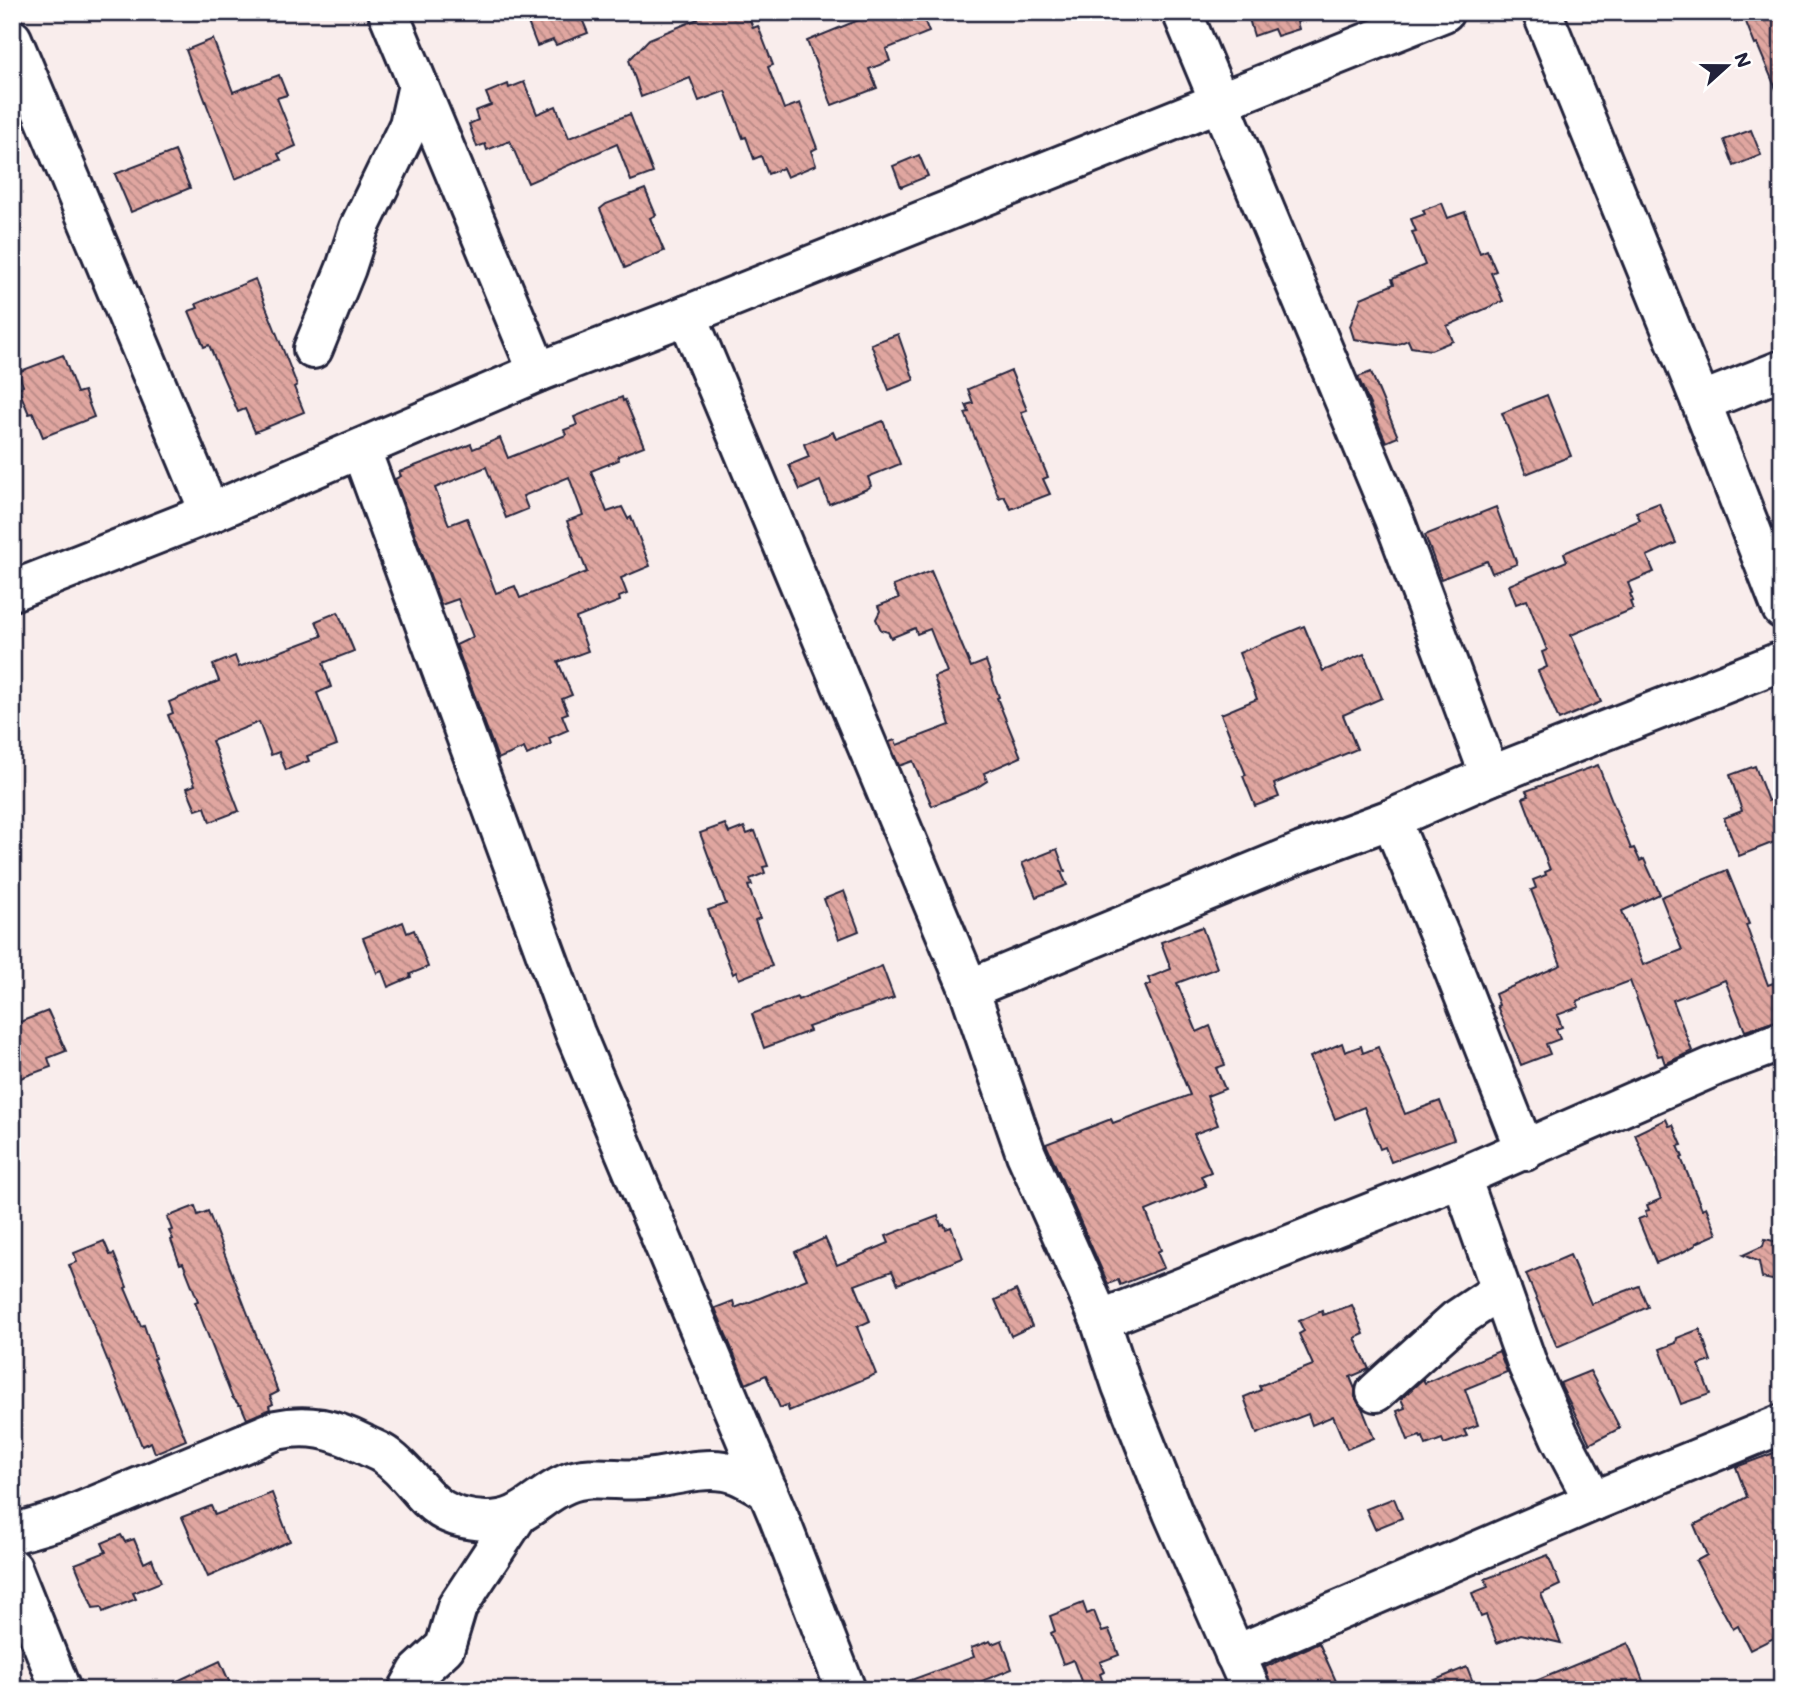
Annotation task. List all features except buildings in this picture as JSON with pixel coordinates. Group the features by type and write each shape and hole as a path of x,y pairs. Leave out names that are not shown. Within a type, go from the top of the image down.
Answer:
{"street":[{"path":"388,12 538,372"},
{"path":"1182,12 1394,519 1490,776"},
{"path":"12,591 210,513 538,372 1444,12"},
{"path":"1542,12 1782,609"},
{"path":"12,39 210,513"},
{"path":"313,349 359,228 409,125 418,85"},
{"path":"687,315 969,989 1026,1154 1100,1320 1122,1386 1173,1513 1251,1690"},
{"path":"1701,402 1782,370"},
{"path":"361,450 575,1033 768,1491 846,1690"},
{"path":"969,989 1302,852 1391,820 1490,776 1782,661"},
{"path":"1391,820 1452,965 1525,1151"},
{"path":"1100,1320 1525,1151 1715,1066 1782,1041"},
{"path":"1461,1177 1528,1366 1560,1437 1594,1501"},
{"path":"1376,1392 1456,1320 1501,1290"},
{"path":"1235,1654 1782,1424"},
{"path":"12,1534 63,1518 276,1430 300,1427 327,1428 386,1456 430,1503 462,1519 489,1521 517,1516"},
{"path":"408,1690 418,1672 445,1647 457,1607 517,1516 559,1487 587,1478 643,1480 709,1469 728,1471 768,1491"},
{"path":"12,1568 61,1690"}]}
